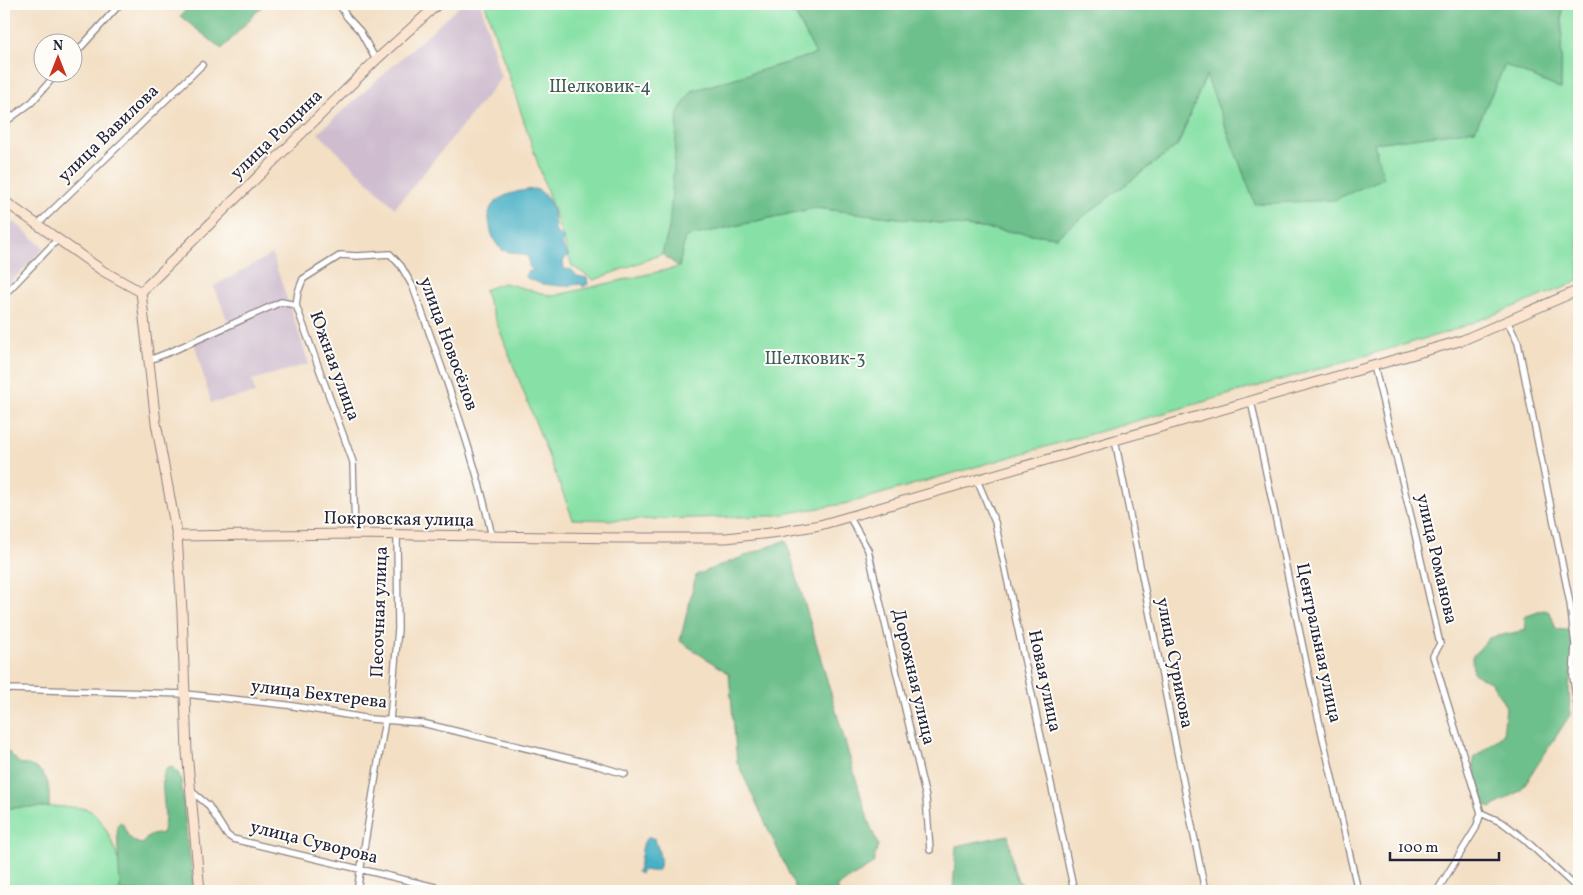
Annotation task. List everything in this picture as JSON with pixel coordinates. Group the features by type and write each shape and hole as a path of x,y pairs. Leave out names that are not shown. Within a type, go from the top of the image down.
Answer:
{"street":[{"path":"82,46 120,4"},
{"path":"339,4 360,31 376,60"},
{"name":"улица Рощина","path":"141,292 376,60 438,4"},
{"name":"улица Вавилова","path":"37,225 202,65"},
{"path":"4,123 32,102 49,82"},
{"path":"4,201 103,271 141,292 156,423 177,536 182,611 187,752 200,891"},
{"path":"4,295 58,239"},
{"name":"улица Новосёлов","path":"296,305 303,279 341,255 390,254 401,266 413,287 468,444 492,537"},
{"name":"Покровская улица","path":"177,536 355,534 397,536 726,538 820,525 1463,340 1579,290"},
{"name":"Южная улица","path":"149,360 281,302 296,305 352,462 355,534"},
{"path":"1507,321 1518,343 1577,635 1573,677 1579,711"},
{"name":"улица Романова","path":"1374,366 1440,644 1433,656 1481,813"},
{"name":"Центральная улица","path":"1251,401 1311,686 1358,891"},
{"name":"улица Сурикова","path":"1115,440 1205,891"},
{"name":"Новая улица","path":"977,480 995,522 1074,891"},
{"name":"Дорожная улица","path":"849,516 868,550 926,798 930,850"},
{"name":"Песочная улица","path":"357,891 388,720 398,629 397,536"},
{"name":"улица Бехтерева","path":"4,685 10,689 185,694 286,705 371,719 422,723 592,764 625,774"},
{"name":"улица Суворова","path":"190,790 208,805 227,835 233,839 452,891"},
{"path":"1437,891 1476,828 1481,813 1503,822 1579,890"}],"shaded area":[{"path":"462,4 481,4 501,78 395,208 318,133"},
{"path":"14,222 44,248 4,289 4,224"},
{"path":"272,254 309,364 252,380 255,393 211,403 193,338 229,324 214,286"}],"green space":[{"path":"192,4 264,4 222,49 180,16"},
{"name":"Шелковик-4","path":"485,4 790,4 816,54 692,91 669,229 662,254 594,280 572,266"},
{"path":"790,4 1562,4 1561,89 1505,65 1475,130 1374,143 1384,178 1334,200 1255,204 1206,75 1178,145 1056,237 815,208 685,237 679,267 662,254 669,229 678,112 692,91 816,54"},
{"name":"Шелковик-3","path":"1562,4 1579,4 1579,279 1568,286 1448,332 849,503 771,516 618,520 573,519 484,290 504,283 553,296 679,267 685,237 815,208 1056,237 1178,145 1206,74 1255,204 1373,143 1475,130 1505,65 1561,89"},
{"path":"786,540 868,820 878,845 873,864 837,886 839,891 797,891 737,762 729,674 680,641 696,575"},
{"path":"1544,610 1550,612 1556,629 1574,631 1579,636 1569,685 1570,715 1521,790 1491,808 1485,805 1473,765 1475,757 1503,735 1506,707 1492,683 1473,673 1472,657 1489,638 1526,630 1524,617"},
{"path":"4,749 19,763 29,765 42,772 48,783 49,807 4,808"},
{"path":"168,767 172,767 179,774 181,780 195,891 120,891 117,826 120,822 123,824 130,838 143,844 148,836 162,833 165,817 163,781 164,773"},
{"path":"76,807 94,813 107,832 118,860 120,891 4,891 4,808"},
{"path":"1008,835 1013,867 1018,881 1032,891 953,891 956,846"}],"water":[{"path":"535,189 546,196 549,201 552,207 556,233 564,238 562,245 568,255 563,261 564,269 572,270 577,276 587,278 588,284 583,287 582,284 562,286 542,284 529,279 526,277 527,272 534,270 529,267 527,256 502,250 494,240 489,218 489,212 493,205 509,194"},
{"path":"650,837 655,839 660,857 660,866 655,871 642,870 640,874 637,872 642,848 645,840"}]}
